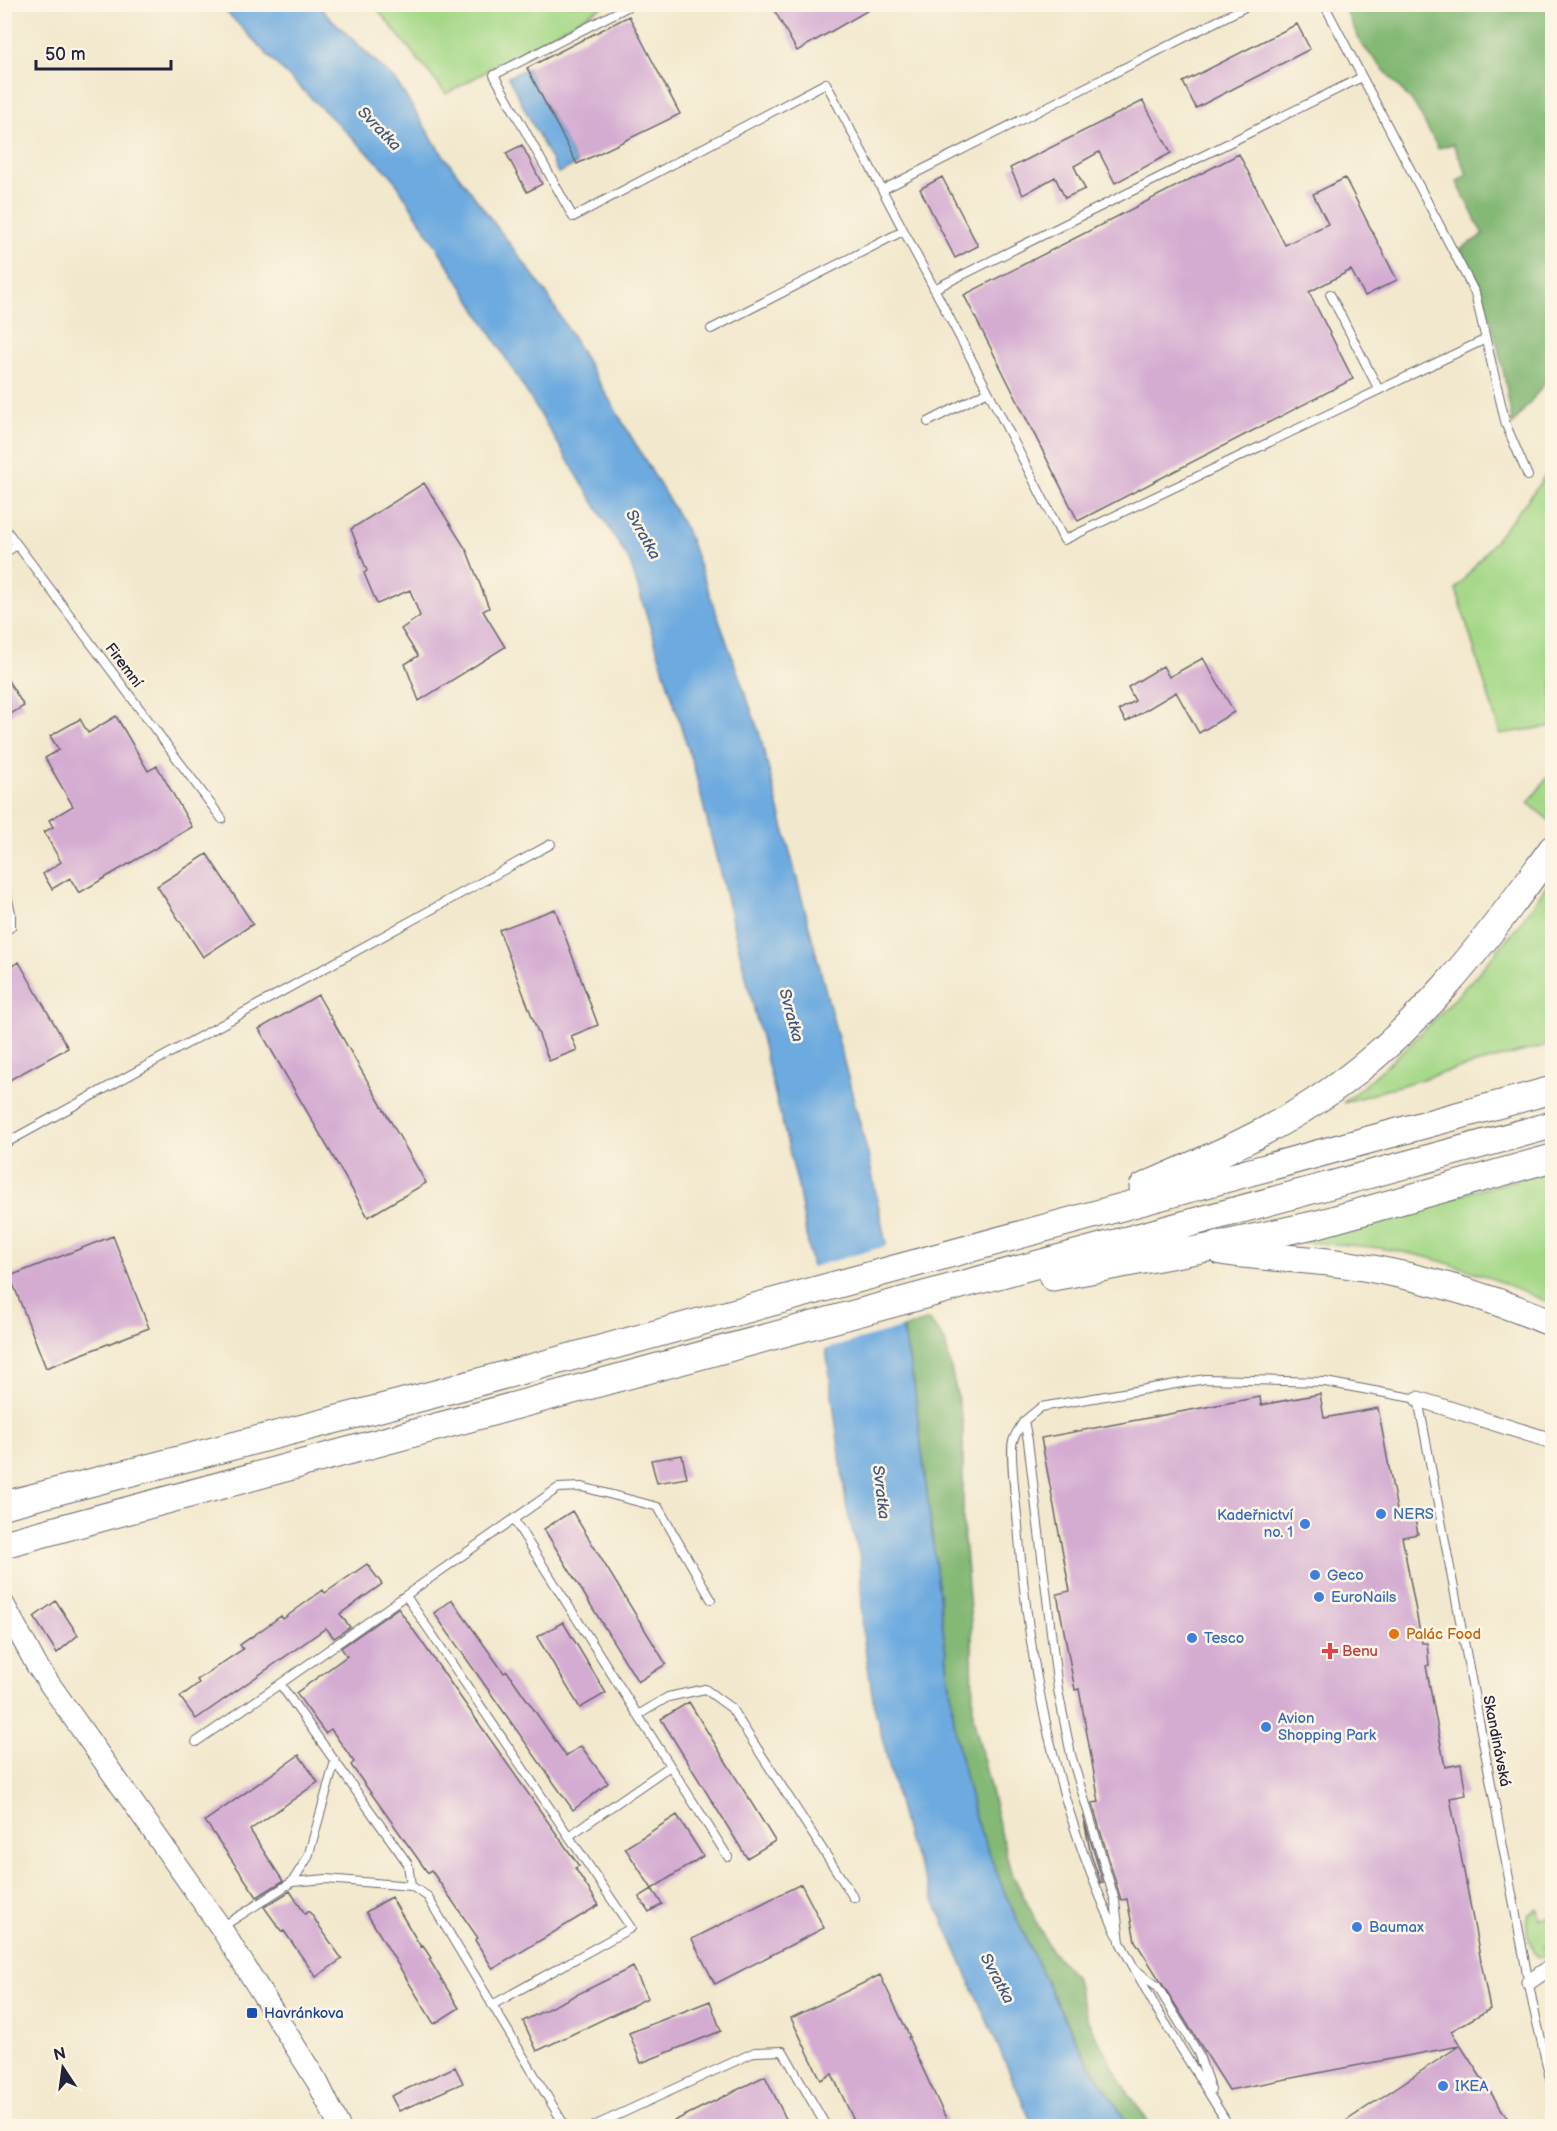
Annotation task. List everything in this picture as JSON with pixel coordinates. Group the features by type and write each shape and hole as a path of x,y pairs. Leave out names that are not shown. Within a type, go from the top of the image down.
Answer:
{"highway":[{"path":"1060,1223 1261,1133 1315,1102 1359,1069 1442,992 1492,932 1552,849"},
{"path":"4,1505 431,1395 1552,1090"},
{"path":"5,1544 1552,1125"},
{"path":"962,1285 1061,1276 1208,1248 1318,1224 1552,1158"},
{"path":"1208,1248 1256,1257 1310,1260 1385,1271 1470,1292 1552,1323"}],"street":[{"path":"1418,1399 1552,1441"},
{"path":"4,1605 37,1666 221,1928 318,2083 339,2127"},
{"path":"1529,1982 1552,1966"}],"lane":[{"path":"633,4 494,75 573,218 826,83 1064,540 1486,339"},
{"path":"882,190 1251,4"},
{"path":"1324,4 1475,293 1506,425 1528,476"},
{"path":"934,289 1362,77"},
{"path":"711,329 903,231"},
{"path":"1330,294 1379,390"},
{"path":"928,422 988,391"},
{"name":"Firemní","path":"4,527 222,819"},
{"path":"4,553 17,545"},
{"path":"4,1144 551,844"},
{"path":"4,883 11,913 11,927 4,932"},
{"path":"1229,2127 1134,1968 1095,1888 1076,1836 1043,1714 1025,1601 1012,1443 1024,1421 1041,1407 1205,1379 1325,1382 1418,1399"},
{"name":"Skandinávská","path":"1418,1399 1539,2036 1552,2087"},
{"path":"1024,1421 1058,1690 1071,1755 1115,1901 1120,1941"},
{"path":"196,1742 558,1488 582,1487 658,1507 711,1599"},
{"path":"514,1520 728,1857"},
{"path":"406,1596 631,1928 492,2005"},
{"path":"280,1684 408,1864 411,1886"},
{"path":"638,1715 668,1697 705,1689 731,1708 854,1898"},
{"path":"221,1928 292,1882 308,1857 335,1761"},
{"path":"568,1836 670,1766"},
{"path":"292,1882 326,1879 411,1886 427,1896 565,2127"},
{"path":"1134,1968 1156,1986 1198,2053 1218,2108"},
{"path":"594,2127 755,2052 783,2051 826,2127"}],"green space":[{"path":"374,5 605,5 446,94"},
{"path":"1343,5 1552,5 1552,374 1512,425 1503,371 1484,297 1460,249 1483,235 1457,182 1467,174 1453,144 1438,148 1415,105 1362,45"},
{"path":"1552,465 1552,726 1500,734 1456,589 1533,493"},
{"path":"1552,772 1552,818 1550,821 1528,803"},
{"path":"1552,877 1552,1044 1445,1072 1343,1103 1388,1065 1451,1003 1515,930"},
{"path":"1552,1170 1552,1304 1489,1277 1424,1257 1368,1247 1288,1241"},
{"path":"929,1320 945,1341 963,1423 963,1525 972,1634 973,1717 1010,1869 1050,1949 1075,1977 1088,2021 1123,2085 1151,2126 1129,2126 1083,2053 1041,1972 1004,1891 975,1818 956,1737 914,1385 903,1328"},
{"path":"1538,1908 1540,1919 1552,1917 1552,1940 1544,1946 1550,1956 1546,1958 1537,1956 1529,1935 1529,1913"}],"water":[{"name":"Svratka","path":"220,5 317,5 396,81 438,148 545,291 687,531 759,732 869,1159 914,1385 956,1737 975,1818 1004,1891 1041,1972 1082,2053 1129,2126 1033,2126 907,1838 874,1705 863,1635 860,1558 847,1510 827,1356 798,1186 694,768 630,562 473,304 391,175 284,72"},
{"path":"527,68 577,164 558,173 508,77"}],"pier":[{"path":"889,1245 905,1327 823,1350 809,1268"}],"building":[{"path":"771,4 879,4 797,51"},
{"path":"629,16 680,114 577,164 527,68"},
{"path":"1297,24 1310,49 1196,108 1183,82"},
{"path":"1143,101 1171,153 1115,183 1099,152 1074,166 1085,189 1065,198 1055,177 1023,195 1010,168"},
{"path":"522,145 542,184 527,192 506,153"},
{"path":"1239,154 1285,245 1328,224 1313,194 1345,178 1397,280 1365,296 1351,270 1309,292 1353,379 1078,521 964,295"},
{"path":"942,177 978,246 955,258 920,189"},
{"path":"424,483 467,551 489,608 483,611 505,647 419,701 405,664 418,656 401,629 420,616 410,590 377,604 364,573 367,571 351,529"},
{"path":"1203,658 1234,712 1199,733 1176,692 1126,722 1119,710 1135,701 1128,687 1163,666 1169,677"},
{"path":"4,674 24,706 4,718"},
{"path":"116,716 148,771 157,766 192,827 79,893 70,878 52,889 43,874 61,862 44,832 53,827 49,820 73,806 45,758 59,750 50,736 80,719 88,733"},
{"path":"207,854 253,924 203,957 157,886"},
{"path":"555,909 598,1025 571,1036 577,1050 549,1061 499,930"},
{"path":"19,962 68,1048 4,1083 4,970"},
{"path":"318,995 426,1183 368,1217 259,1029"},
{"path":"113,1236 149,1328 46,1368 10,1276"},
{"name":"Avion Shopping Park","path":"1320,1394 1324,1418 1378,1408 1398,1516 1414,1514 1418,1534 1402,1537 1422,1643 1427,1643 1429,1665 1426,1666 1445,1767 1461,1764 1466,1795 1450,1798 1490,2009 1451,2031 1513,2127 1337,2127 1459,2046 1229,2090 1135,1941 1127,1899 1121,1900 1092,1803 1099,1802 1079,1689 1075,1690 1057,1594 1070,1591 1041,1438 1260,1397 1261,1405"},
{"path":"682,1455 687,1478 657,1483 651,1460"},
{"path":"572,1511 666,1664 638,1682 544,1529"},
{"path":"367,1564 382,1584 340,1614 350,1627 334,1638 326,1628 196,1719 180,1697 199,1683 197,1680 243,1649 240,1645 281,1616 283,1619 323,1590 325,1593"},
{"path":"452,1600 504,1673 507,1671 566,1756 581,1746 608,1783 573,1810 434,1613"},
{"path":"56,1601 78,1635 57,1653 34,1617"},
{"path":"398,1608 579,1866 575,1868 599,1905 493,1969 475,1940 478,1938 431,1870 428,1873 351,1765 354,1762 331,1729 325,1733 296,1693 347,1656 341,1648"},
{"path":"563,1622 606,1693 580,1708 537,1637"},
{"path":"689,1702 775,1841 747,1858 661,1719"},
{"path":"299,1755 318,1782 250,1830 283,1881 257,1897 205,1821"},
{"path":"677,1815 703,1856 652,1889 625,1848"},
{"path":"1083,1816 1103,1882 1101,1883 1091,1855"},
{"path":"801,1884 824,1928 715,1984 692,1939"},
{"path":"652,1889 662,1904 649,1912 639,1897"},
{"path":"290,1891 305,1914 309,1911 342,1959 316,1977 264,1907"},
{"path":"391,1897 421,1947 423,1946 431,1958 429,1959 459,2008 434,2024 366,1912"},
{"path":"633,1967 648,1998 537,2051 523,2021"},
{"path":"880,1975 950,2127 857,2127 832,2074 821,2080 791,2018"},
{"path":"710,2001 721,2031 641,2063 629,2033"},
{"path":"455,2067 463,2083 399,2111 391,2096"},
{"path":"765,2076 790,2127 662,2127"}],"place":[{"name":"NERS","path":"1381,1514"},
{"name":"Kadeřnictví no. 1","path":"1305,1524"},
{"name":"Geco","path":"1315,1575"},
{"name":"EuroNails","path":"1319,1597"},
{"name":"Palác Food","path":"1394,1634"},
{"name":"Tesco","path":"1192,1638"},
{"name":"Benu","path":"1330,1651"},
{"name":"Avion Shopping Park","path":"1266,1727"},
{"name":"Baumax","path":"1357,1927"},
{"name":"Havránkova","path":"252,2013"},
{"name":"IKEA","path":"1443,2086"}]}
